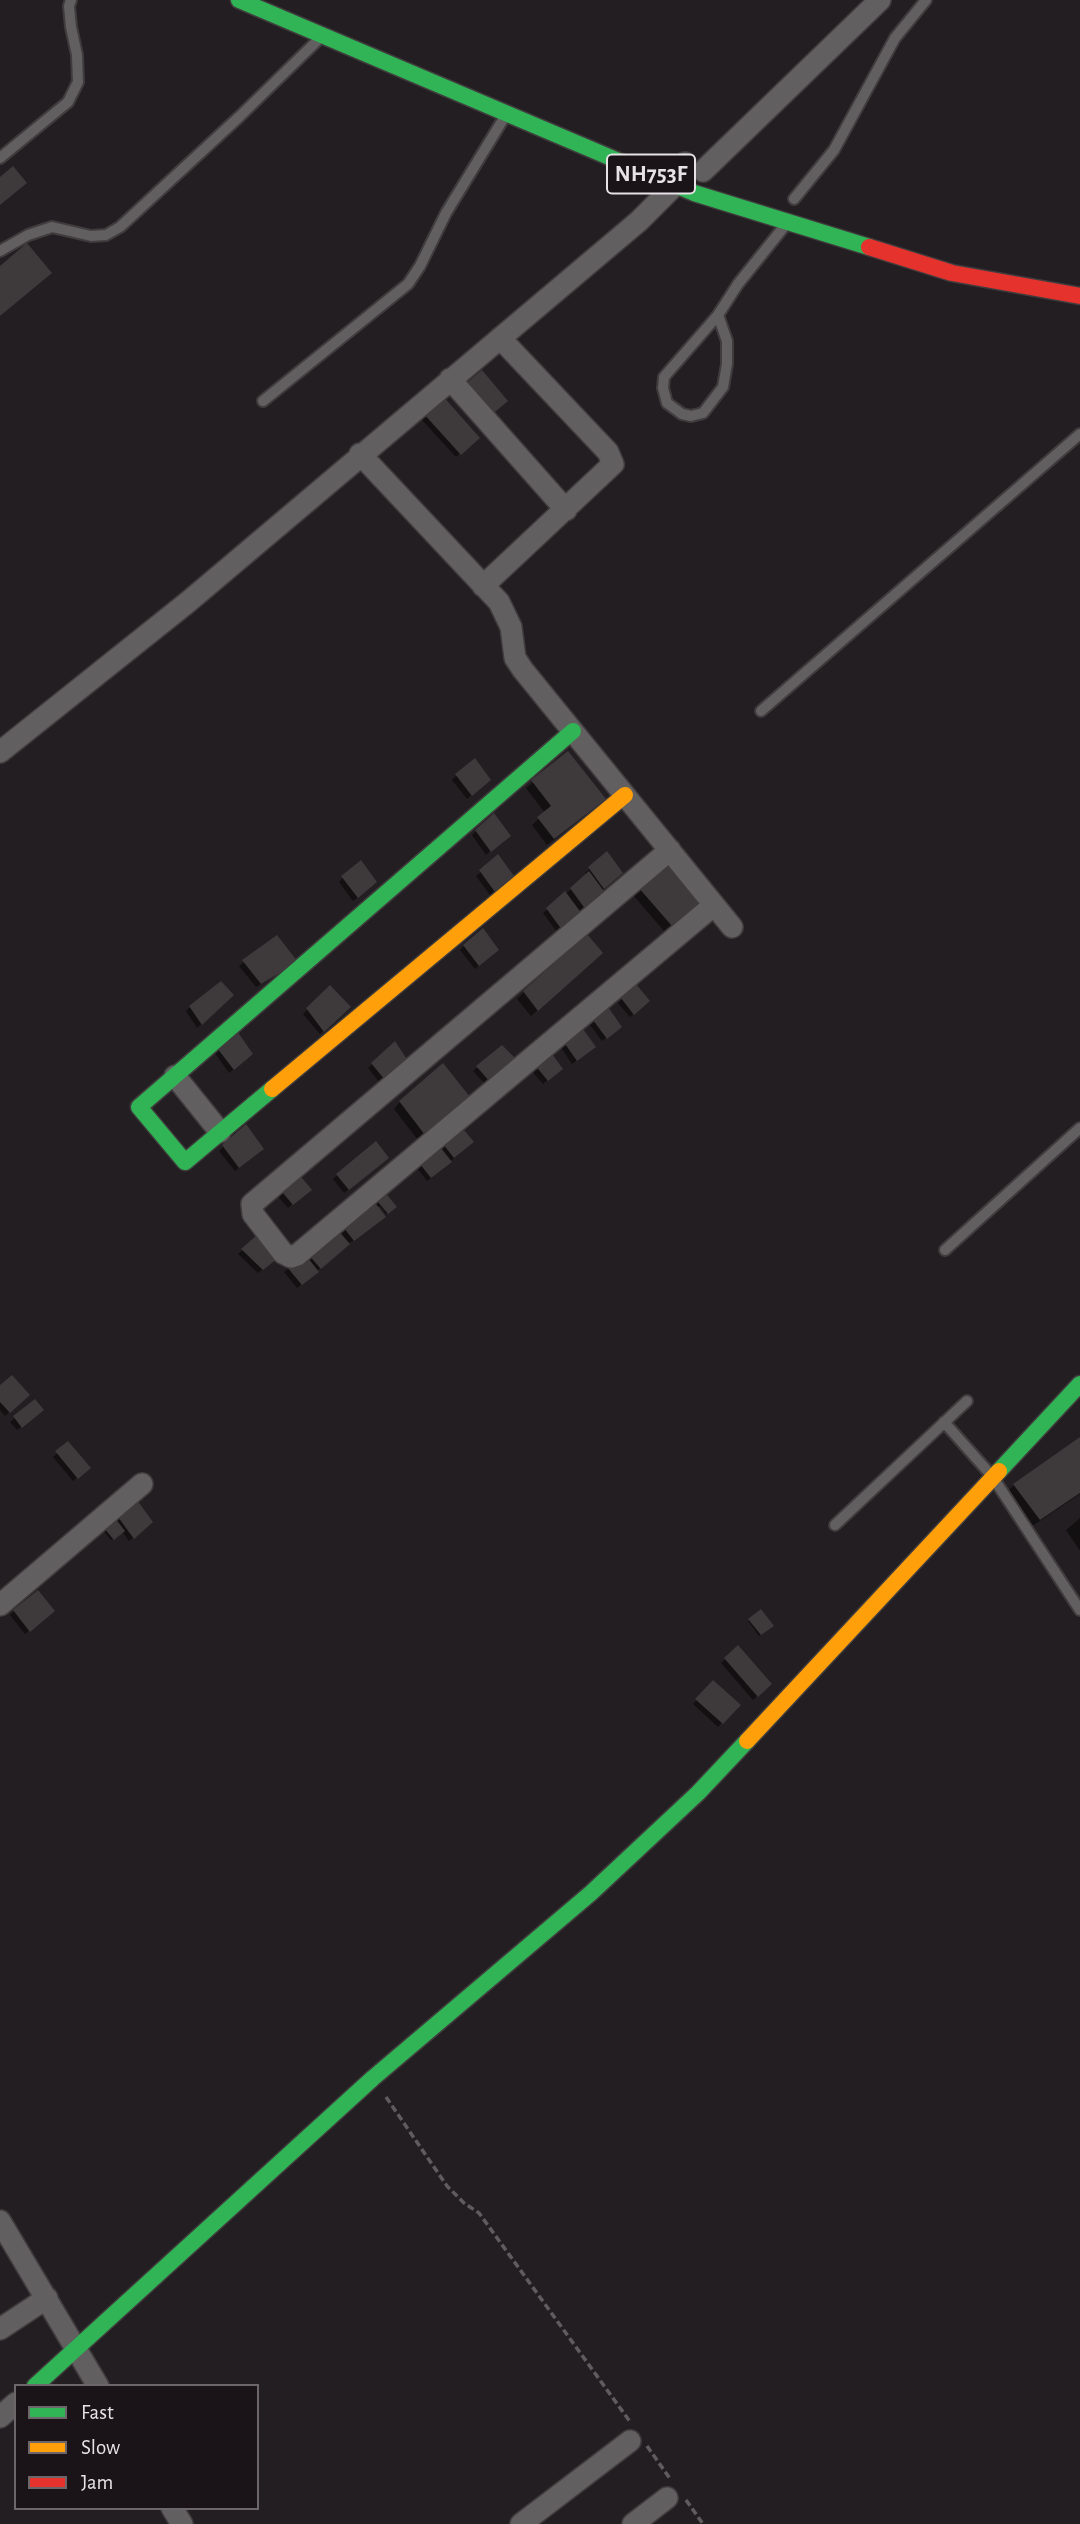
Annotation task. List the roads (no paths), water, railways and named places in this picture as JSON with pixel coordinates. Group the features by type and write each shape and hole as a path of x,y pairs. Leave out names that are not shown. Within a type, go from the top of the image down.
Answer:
{"main road":[{"name":"NH753F","path":"239,0 695,193 952,273 1080,296"},
{"path":"573,732 139,1107 185,1162 625,795"},
{"path":"37,2384 373,2078 591,1893 698,1793 1080,1384"}],"street":[{"path":"0,752 188,602 639,221 694,166 880,0"},
{"path":"483,586 613,464 612,458 500,338"},
{"path":"450,379 566,510"},
{"path":"360,454 499,602 511,627 515,658 732,927"},
{"path":"670,850 252,1204 253,1214 283,1253 291,1257 297,1255 714,905"},
{"path":"175,1076 220,1132"},
{"path":"0,1605 142,1484"},
{"path":"2,2227 97,2384"},
{"path":"0,2329 47,2298"},
{"path":"0,2417 14,2405"},
{"path":"521,2524 636,2437"},
{"path":"633,2524 673,2489"}],"lane":[{"path":"0,158 68,102 78,82 77,55 69,6 71,0"},
{"path":"793,199 834,150 895,38 926,0"},
{"path":"0,251 28,235 52,228 99,236 120,227 239,117 322,35"},
{"path":"262,401 408,284 446,213 507,114"},
{"path":"718,316 727,341 723,387 703,413 691,416 682,414 667,403 663,388 664,377 718,316 738,284 788,222"},
{"path":"761,711 1080,434"},
{"path":"945,1250 1080,1128"},
{"path":"835,1525 968,1401"},
{"path":"944,1422 992,1476 1080,1610"}]}
